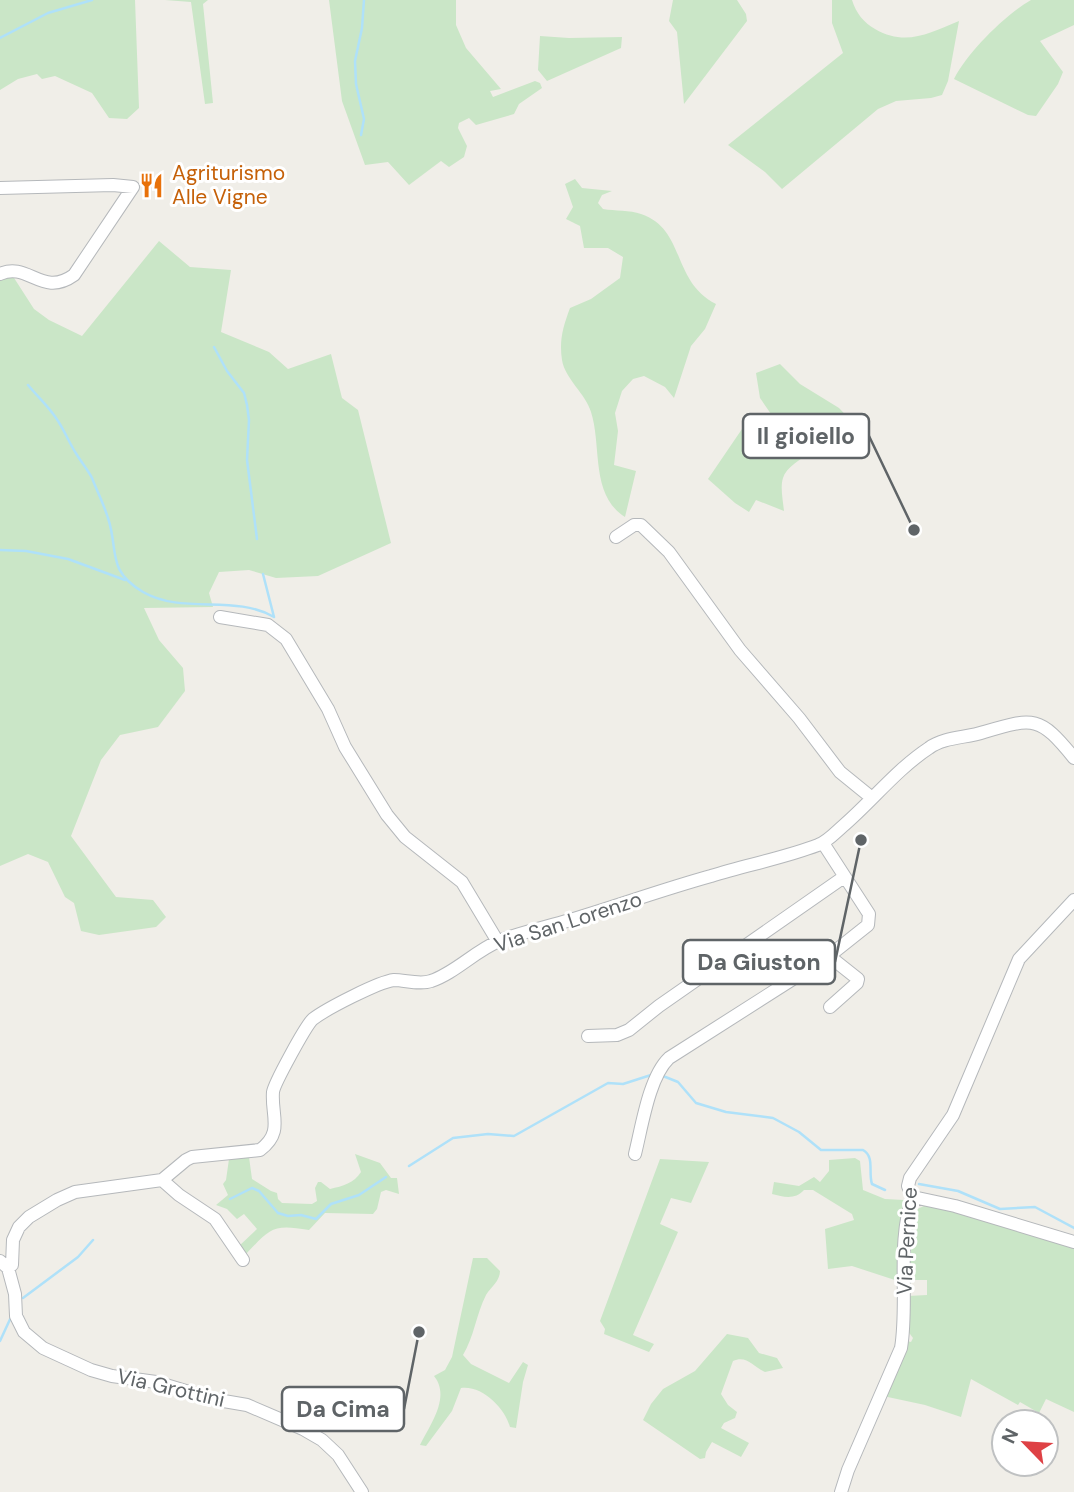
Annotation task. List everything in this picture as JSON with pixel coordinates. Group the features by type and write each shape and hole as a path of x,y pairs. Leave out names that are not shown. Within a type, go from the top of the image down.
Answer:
{"street":[{"path":"0,188 113,185 133,187 74,275 66,281 45,284 18,271 8,270 0,274"},
{"path":"616,537 634,525 641,525 669,552 740,650 799,718 840,772 872,798"},
{"path":"220,617 268,625 286,639 328,709 345,747 387,815 404,837 462,882 498,942"},
{"name":"Via San Lorenzo","path":"4,1265 12,1265 13,1240 19,1227 29,1217 57,1200 75,1192 162,1180 192,1157 249,1152 260,1150 267,1145 276,1125 273,1093 276,1080 313,1020 380,984 393,980 430,982 498,942 668,888 823,843 928,748 939,742 1018,722 1030,722 1045,727 1074,758"},
{"path":"635,1154 655,1079 661,1066 669,1058 829,956 868,925 869,914 823,843"},
{"path":"588,1037 617,1035 629,1030 659,1006 844,877"},
{"name":"Via Pernice","path":"841,1492 901,1349 910,1178 953,1115 1019,959 1074,900"},
{"path":"829,956 858,979 830,1007"},
{"path":"162,1180 215,1219 243,1259"},
{"path":"911,1195 1074,1242"},
{"name":"Via Grottini","path":"4,1265 15,1294 16,1316 24,1332 43,1348 91,1370 156,1382 212,1399 247,1405 303,1429 322,1440 338,1455 362,1492"}],"green space":[{"path":"0,0 135,0 139,108 127,119 109,118 92,93 55,76 42,79 37,74 18,79 0,90"},
{"path":"165,0 208,0 203,4 213,103 205,104 191,2"},
{"path":"329,0 456,0 456,25 466,48 501,89 490,91 493,97 535,81 540,83 542,88 519,104 514,114 476,125 469,118 459,123 458,128 467,146 464,157 449,167 441,161 409,185 388,162 365,165 342,101"},
{"path":"673,0 737,0 746,14 747,21 684,104 677,32 669,21"},
{"path":"832,0 852,0 867,24 897,37 917,36 959,21 948,81 942,95 896,101 878,109 782,189 765,172 728,145 843,53 832,23"},
{"path":"1031,0 1074,0 1074,25 1040,41 1063,72 1036,116 1028,115 954,79 968,57 988,35"},
{"path":"540,36 622,37 621,48 547,81 538,70"},
{"path":"575,179 582,188 612,191 602,195 598,203 603,209 637,213 655,221 673,243 692,282 716,304 705,329 691,346 674,398 665,387 644,376 633,379 622,391 615,413 618,431 614,465 636,471 625,517 614,508 606,496 599,469 591,412 567,374 562,360 562,334 570,308 591,299 620,278 623,257 608,248 584,248 580,226 566,219 573,207 565,184"},
{"path":"159,241 190,267 231,270 221,332 269,352 288,369 331,354 342,398 358,410 391,543 318,576 276,578 249,570 219,572 209,593 213,607 144,608 159,640 183,668 185,691 158,727 120,735 101,760 71,836 116,897 153,900 166,917 156,927 99,935 81,931 74,903 65,897 48,862 28,854 0,866 0,269 7,267 34,309 49,320 82,336"},
{"path":"780,364 800,384 839,408 860,430 858,434 805,457 787,471 782,486 784,511 756,500 749,512 708,479 742,429 771,414 760,398 756,373"},
{"path":"355,1154 380,1163 391,1178 397,1178 399,1194 386,1190 381,1192 373,1214 325,1213 309,1230 279,1228 267,1233 246,1254 238,1247 257,1229 244,1214 237,1219 227,1209 216,1205 228,1195 223,1184 229,1159 249,1157 252,1179 277,1193 282,1203 312,1204 317,1201 315,1188 318,1182 330,1189 348,1184 358,1176 361,1172"},
{"path":"855,1158 860,1161 863,1190 885,1199 904,1200 901,1282 852,1266 828,1269 825,1229 854,1220 852,1214 813,1190 804,1190 789,1197 772,1194 774,1182 799,1186 814,1177 820,1182 829,1171 829,1160"},
{"path":"660,1159 709,1162 691,1203 671,1198 660,1224 678,1232 633,1335 654,1344 649,1352 604,1334 605,1329 600,1321"},
{"path":"926,1205 940,1207 1074,1247 1074,1412 1046,1399 1042,1408 1030,1408 1020,1402 1018,1405 971,1379 961,1417 925,1405 883,1396 907,1341 911,1342 913,1338 907,1330 908,1296 927,1295 927,1280 908,1280 911,1273 908,1271 907,1261 913,1211"},
{"path":"473,1258 487,1258 500,1271 500,1275 486,1295 463,1355 471,1364 509,1383 523,1362 528,1365 516,1428 510,1427 503,1412 492,1399 477,1390 461,1388 452,1411 426,1446 420,1445 440,1402 439,1384 434,1376 445,1370 452,1357"},
{"path":"727,1334 748,1338 759,1353 777,1358 783,1368 765,1372 742,1359 733,1361 721,1394 737,1412 735,1418 724,1423 721,1428 749,1443 741,1457 712,1442 705,1458 700,1459 643,1420 663,1389 695,1371"}],"waterway":[{"path":"0,38 48,13 92,0"},
{"path":"361,135 364,119 356,84 355,61 362,28 364,0"},
{"path":"214,347 227,371 244,393 247,405 247,460 257,539"},
{"path":"28,385 50,409 92,478 108,518 119,568 131,584 159,599 243,607 274,617"},
{"path":"0,550 26,551 68,559 125,580"},
{"path":"263,574 274,617"},
{"path":"409,1166 453,1138 488,1134 514,1136 608,1083 623,1084 651,1075"},
{"path":"663,1076 678,1082 696,1103 726,1112 773,1118 799,1132 821,1150 863,1150 869,1157 872,1184 885,1190"},
{"path":"230,1199 252,1188 259,1191 278,1213 316,1219 331,1204 359,1195 386,1177"},
{"path":"919,1184 958,1191 1000,1209 1035,1207 1074,1228"},
{"path":"23,1298 78,1257 93,1240"},
{"path":"0,1341 12,1315"}],"place":[{"name":"Agriturismo Alle Vigne","path":"152,185"},
{"name":"Il gioiello","path":"914,530"},
{"name":"Da Giuston","path":"861,840"},
{"name":"Da Cima","path":"419,1332"}]}
